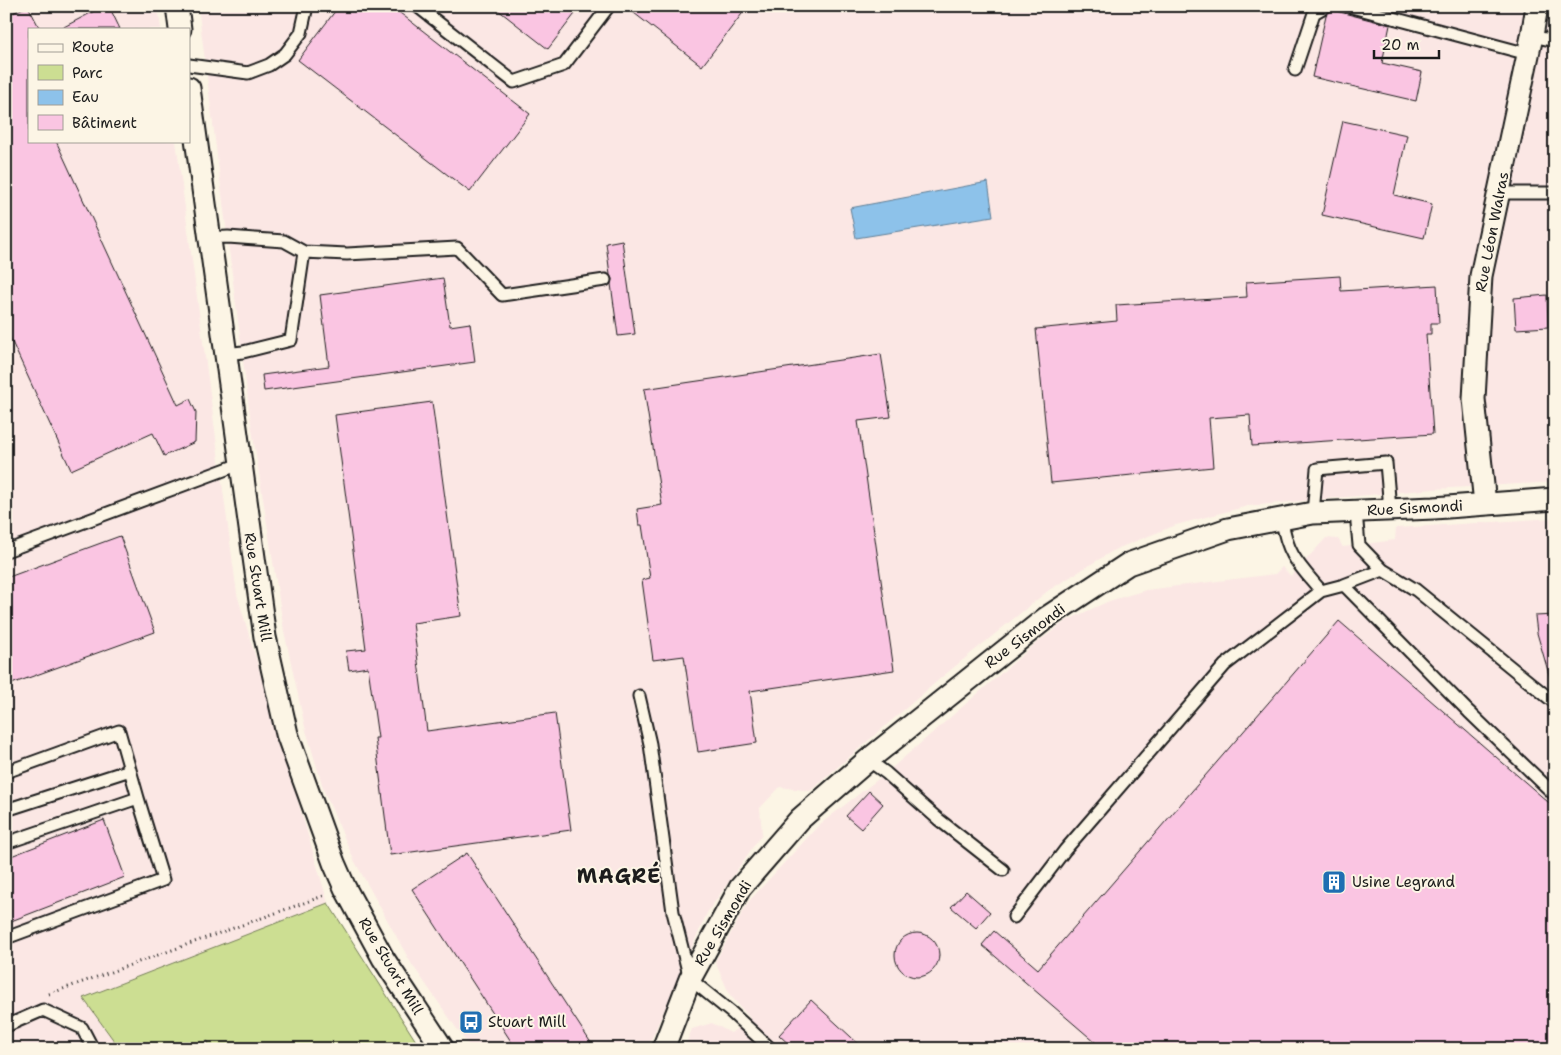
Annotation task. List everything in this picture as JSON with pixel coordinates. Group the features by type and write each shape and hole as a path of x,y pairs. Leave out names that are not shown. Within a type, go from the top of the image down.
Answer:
{"street":[{"path":"177,6 180,28"},
{"name":"Rue Léon Walras","path":"1485,504 1474,399 1481,276 1531,25"},
{"name":"Rue Stuart Mill","path":"190,96 265,637 287,734 345,888 383,958 443,1049"},
{"name":"Rue Sismondi","path":"663,1049 690,979 740,888 800,818 862,765 1046,618 1128,564 1228,529 1313,514 1555,499"}],"lane":[{"path":"190,65 248,73 269,65 285,54 300,33 307,6"},
{"path":"417,6 514,82 564,65 609,6"},
{"path":"1296,70 1314,13 1326,6"},
{"path":"1348,6 1531,25 1555,41"},
{"path":"1499,193 1555,193"},
{"path":"209,238 228,237 284,241 304,252 347,254 457,248 502,295 605,280"},
{"path":"225,354 243,352 291,340 304,252"},
{"path":"1313,514 1317,469 1386,462 1390,509"},
{"path":"6,551 240,464"},
{"path":"1356,512 1359,545 1384,570 1416,590 1555,703"},
{"path":"1282,520 1284,536 1292,556 1320,591"},
{"path":"1014,917 1065,850 1225,665 1320,591 1344,585 1384,570"},
{"path":"1344,585 1469,712 1555,795"},
{"path":"638,696 650,744 674,912 690,979 732,1013 771,1049"},
{"path":"6,772 119,731 163,880 6,938"},
{"path":"862,765 886,773 1003,870"},
{"path":"6,810 130,770"},
{"path":"6,843 138,798"},
{"path":"6,1026 43,1010 82,1028 93,1049"}],"path":[{"path":"43,996 345,888"}],"shaded area":[{"path":"6,6 158,6 161,28 28,28 28,142 176,142 237,594 328,903 83,998 120,1049 6,1049"},
{"path":"198,6 1555,6 1555,482 1434,489 1248,506 1176,525 1116,549 1049,590 942,677 810,791 780,787 760,808 762,834 707,913 647,1049 471,1049 411,963 354,860 324,791 305,727 284,631 251,423"},
{"path":"1555,518 1555,1049 684,1049 692,1029 712,1023 731,1033 750,1018 730,995 715,962 749,901 819,825 886,773 1035,644 1066,621 1109,601 1146,590 1275,574 1282,567 1291,576 1326,538 1338,539 1343,547 1395,540 1396,528"}],"green space":[{"path":"328,903 421,1049 210,1049 208,1041 193,1049 120,1049 83,998"}],"water":[{"path":"988,182 993,216 856,238 850,208"}],"building":[{"path":"28,6 39,28 28,28 28,142 56,142 178,405 190,399 196,412 195,442 164,456 153,433 71,470 6,329 6,16"},
{"path":"104,6 109,6 120,28 62,28"},
{"path":"339,6 391,6 530,114 470,192 298,60"},
{"path":"493,6 581,6 548,49"},
{"path":"625,6 748,6 702,66"},
{"path":"1332,10 1390,25 1382,63 1422,72 1416,101 1312,77 1326,15"},
{"path":"1343,121 1407,135 1394,195 1432,204 1424,238 1322,215"},
{"path":"622,240 635,334 618,336 606,243"},
{"path":"1340,276 1341,291 1437,285 1439,323 1431,323 1431,334 1426,334 1433,434 1252,446 1250,415 1209,418 1213,467 1051,483 1036,329 1117,321 1116,305 1247,297 1246,282"},
{"path":"443,278 450,326 470,323 475,362 264,391 262,375 329,366 320,295"},
{"path":"1547,295 1548,327 1516,329 1514,298"},
{"path":"881,354 891,417 858,421 894,670 750,691 757,743 698,752 684,656 653,660 642,580 650,578 642,525 639,525 637,509 662,505 644,389"},
{"path":"432,402 461,616 413,623 427,731 555,713 571,830 390,855 375,738 378,738 368,667 349,670 346,651 366,649 335,415"},
{"path":"120,536 155,632 6,686 6,578"},
{"path":"1555,615 1555,677 1550,678 1537,633 1535,616"},
{"name":"Usine Legrand","path":"1339,621 1555,808 1555,1049 1103,1049 982,945 994,931 1038,969"},
{"path":"869,791 883,804 861,829 846,816"},
{"path":"104,820 125,877 6,923 6,858"},
{"path":"467,853 595,1049 516,1049 412,889"},
{"path":"966,891 990,912 976,928 951,907"},
{"path":"917,933 929,937 935,943 939,955 935,967 929,973 917,977 905,973 899,967 895,955 899,943 905,937"},
{"path":"811,1000 864,1049 794,1049 779,1035"}],"place":[{"name":"Usine Legrand","path":"1334,882"},
{"name":"Stuart Mill","path":"471,1022"}],"district":[{"name":"MAGRÉ","path":"619,876"}]}
